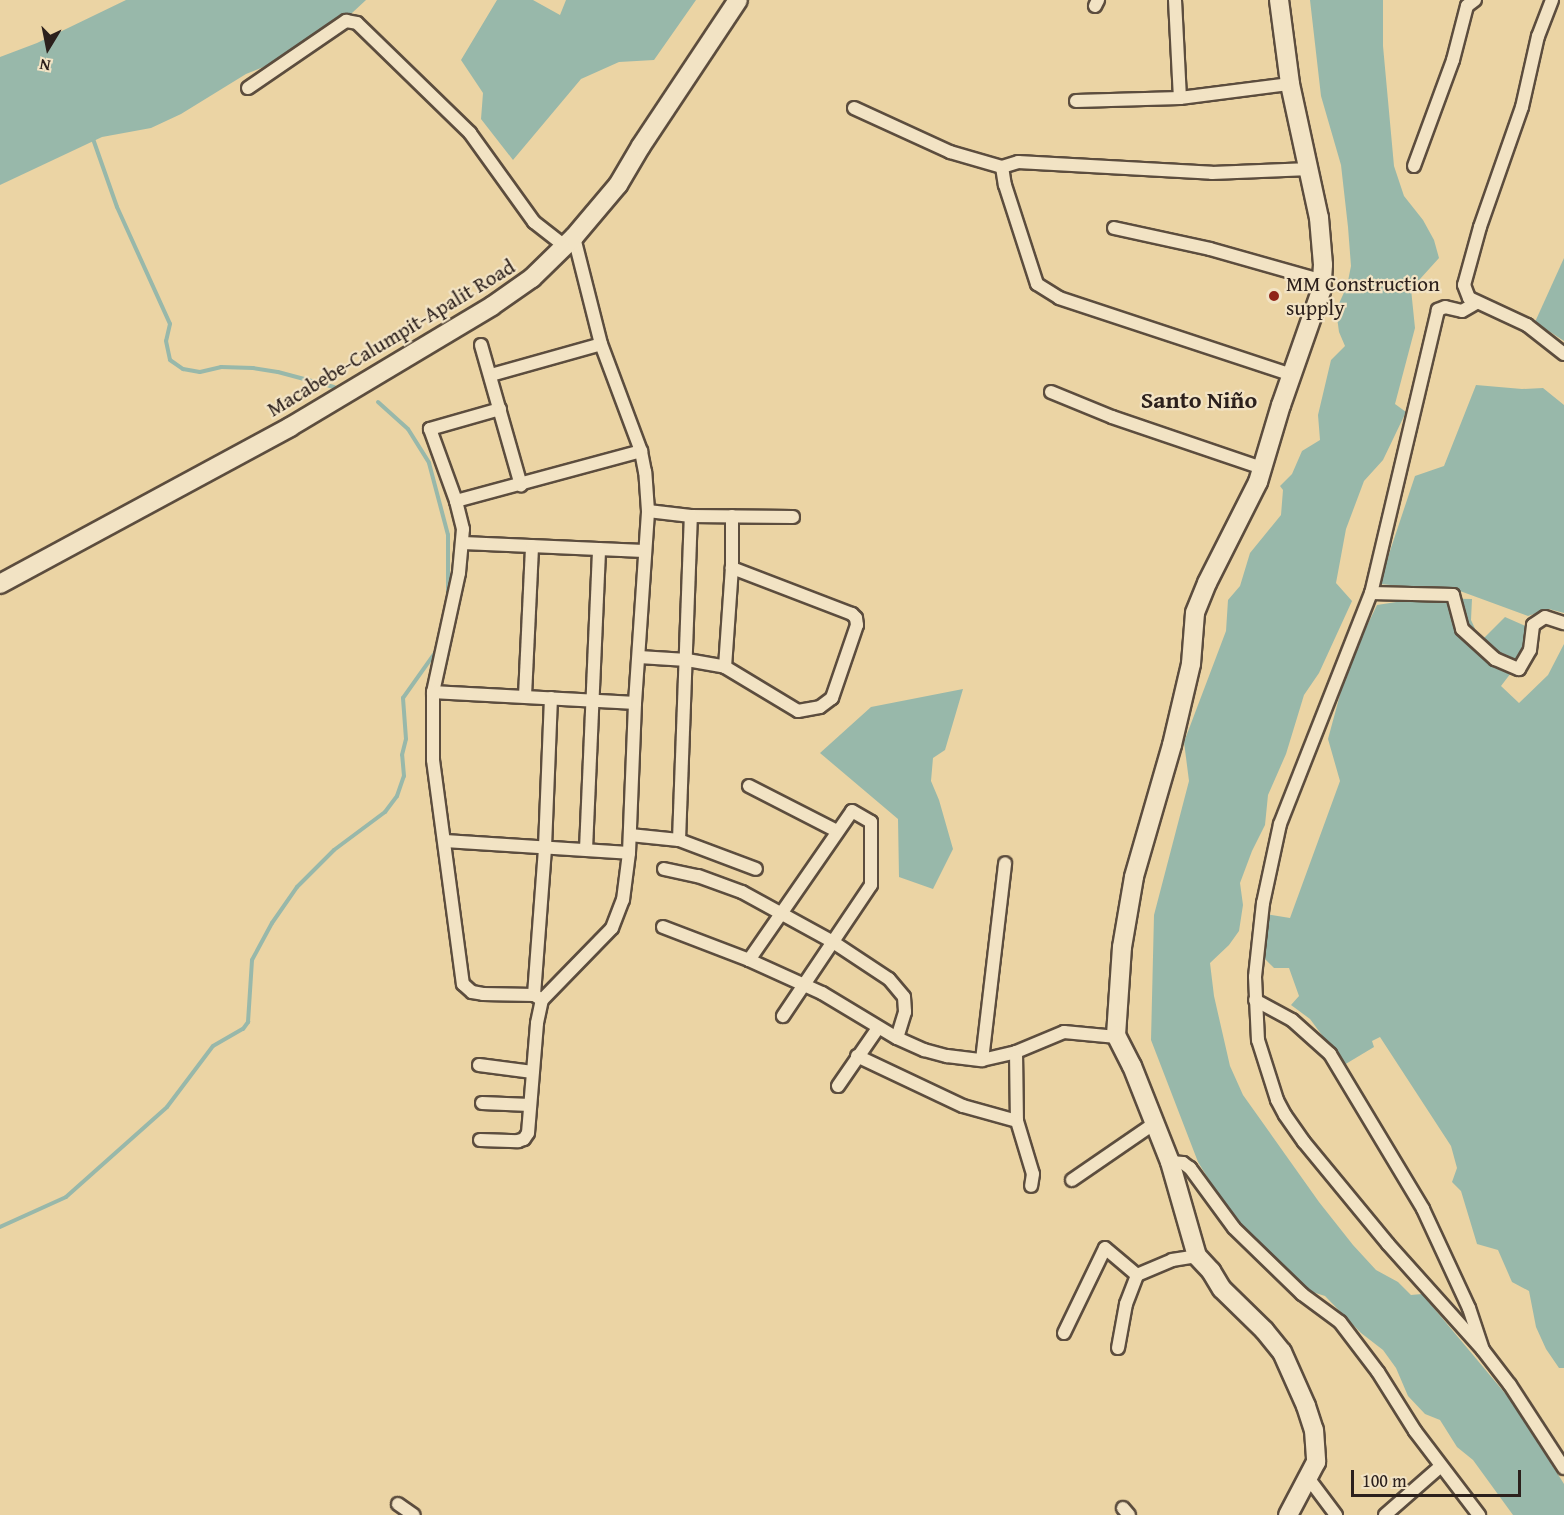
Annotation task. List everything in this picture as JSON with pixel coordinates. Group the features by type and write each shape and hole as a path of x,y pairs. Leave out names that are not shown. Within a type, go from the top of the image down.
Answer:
{"main road":[{"name":"Macabebe-Calumpit-Apalit Road","path":"0,584 290,428 492,306 532,278 569,242 618,185 641,146 738,0"},
{"path":"1279,0 1290,84 1310,169 1321,235 1323,281 1315,312 1248,507 1207,583 1195,613 1191,664 1172,746 1134,877 1122,947 1117,1037 1132,1066 1170,1162 1197,1256 1211,1270 1222,1289 1264,1330 1282,1352 1306,1406 1314,1430 1317,1452 1309,1479 1288,1515"}],"street":[{"path":"1175,0 1180,98"},
{"path":"1414,166 1453,60 1467,6 1475,0"},
{"path":"1552,0 1538,36 1522,107 1480,227 1464,285 1468,298 1527,325 1564,354"},
{"path":"248,88 346,21 357,23 470,133 534,222 569,242 601,344 641,451 648,511 635,703 629,853 623,900 612,928 538,997 483,994 472,992 463,984 433,760 434,692 463,543 463,529 456,501 430,429 500,409"},
{"path":"1076,101 1180,98 1290,84"},
{"path":"854,108 950,152 1002,166 1018,162 1212,173 1310,169"},
{"path":"1002,166 1005,185 1037,284 1059,298 1292,375"},
{"path":"1114,228 1210,249 1323,281"},
{"path":"1476,303 1462,311 1445,307 1438,310 1371,592 1280,824 1263,903 1254,977 1258,1040 1277,1100 1289,1121 1395,1253 1483,1350 1510,1385 1564,1468"},
{"path":"491,375 601,344"},
{"path":"481,345 521,485"},
{"path":"1051,392 1131,424 1262,468"},
{"path":"456,501 641,451"},
{"path":"648,511 692,516 793,516"},
{"path":"679,840 692,516"},
{"path":"725,667 732,568 732,516"},
{"path":"463,543 644,551"},
{"path":"525,696 532,546"},
{"path":"586,849 590,701 598,549"},
{"path":"639,657 687,660 725,667 798,711 809,711 832,698 857,625 852,614 732,568"},
{"path":"1371,592 1453,595 1462,629 1495,659 1519,669 1530,650 1533,625 1545,617 1564,623"},
{"path":"434,692 635,703"},
{"path":"480,1140 518,1141 524,1139 528,1133 537,1023 551,698"},
{"path":"749,786 837,831"},
{"path":"749,960 779,913 852,811 871,822 873,874 867,891 783,1016"},
{"path":"630,835 679,840 756,869"},
{"path":"445,841 629,853"},
{"path":"982,1060 1005,863"},
{"path":"664,869 698,876 742,892 833,942 889,979 904,997 905,1011 897,1038"},
{"path":"663,927 749,960 836,1000 878,1028 924,1050 982,1060 1016,1052 1064,1032 1117,1037"},
{"path":"1255,1000 1292,1020 1330,1054 1423,1209 1469,1308 1483,1350"},
{"path":"838,1086 878,1028"},
{"path":"1016,1052 1017,1121 1033,1174 1031,1186"},
{"path":"857,1056 963,1106 1017,1121"},
{"path":"478,1065 533,1072"},
{"path":"482,1103 530,1105"},
{"path":"1072,1180 1155,1123"},
{"path":"1170,1162 1183,1163 1190,1168 1234,1228 1302,1294 1340,1323 1378,1372 1397,1405 1479,1515"},
{"path":"1064,1333 1105,1248 1137,1275"},
{"path":"1118,1348 1126,1304 1137,1275 1172,1260 1197,1256"},
{"path":"1385,1515 1441,1466"},
{"path":"1309,1479 1336,1515"},
{"path":"398,1504 414,1515"}],"shaded area":[{"path":"126,0 366,0 352,13 276,62 246,74 181,114 151,128 102,137 0,185 0,57 37,43"},
{"path":"497,0 533,0 560,15 566,0 696,0 654,60 619,62 581,79 513,160 481,119 483,93 461,60"},
{"path":"1310,0 1383,0 1383,46 1394,166 1404,196 1423,220 1434,240 1439,258 1411,289 1415,328 1395,404 1406,412 1383,460 1364,481 1346,529 1336,583 1352,601 1319,673 1304,695 1286,754 1268,795 1265,825 1240,883 1243,905 1239,931 1229,945 1210,963 1214,996 1230,1066 1243,1095 1319,1202 1353,1245 1376,1270 1398,1282 1411,1295 1422,1294 1514,1404 1564,1484 1564,1515 1513,1515 1473,1460 1457,1447 1440,1420 1425,1414 1408,1396 1396,1368 1383,1350 1361,1333 1325,1296 1306,1290 1281,1263 1233,1219 1198,1162 1151,1040 1154,915 1189,781 1184,742 1226,631 1228,600 1240,586 1250,553 1281,515 1283,490 1280,486 1292,474 1302,451 1320,440 1318,415 1331,360 1345,346 1339,332 1336,310 1347,286 1351,266 1348,227 1341,165 1321,96"},
{"path":"1564,258 1564,341 1535,322"},
{"path":"1476,385 1522,389 1543,388 1564,405 1564,613 1549,609 1528,616 1460,591 1379,584 1415,476 1444,466"},
{"path":"1422,598 1472,599 1471,620 1477,633 1484,638 1505,617 1528,627 1527,652 1501,686 1519,703 1548,675 1564,644 1564,1368 1559,1368 1546,1349 1536,1327 1529,1291 1512,1282 1498,1250 1477,1244 1461,1191 1452,1182 1457,1168 1451,1146 1380,1037 1372,1041 1374,1047 1344,1065 1310,1019 1291,1005 1299,996 1289,968 1274,968 1261,955 1266,914 1290,918 1340,781 1328,739 1348,665 1377,605"},
{"path":"963,689 945,750 933,758 931,781 953,849 933,889 899,877 898,819 820,753 871,707"}],"waterway":[{"path":"92,136 117,207 170,324 166,341 170,360 183,369 200,372 221,367 253,368 278,372 334,387"},
{"path":"378,402 408,429 429,463 448,535 448,602"},
{"path":"0,1227 66,1197 167,1107 213,1046 243,1029 248,1022 252,960 272,923 297,887 334,850 385,812 397,796 404,776 402,755 406,739 403,698 437,650"}],"place":[{"name":"MM Construction supply","path":"1274,296"}],"district":[{"name":"Santo Niño","path":"1199,400"}]}
